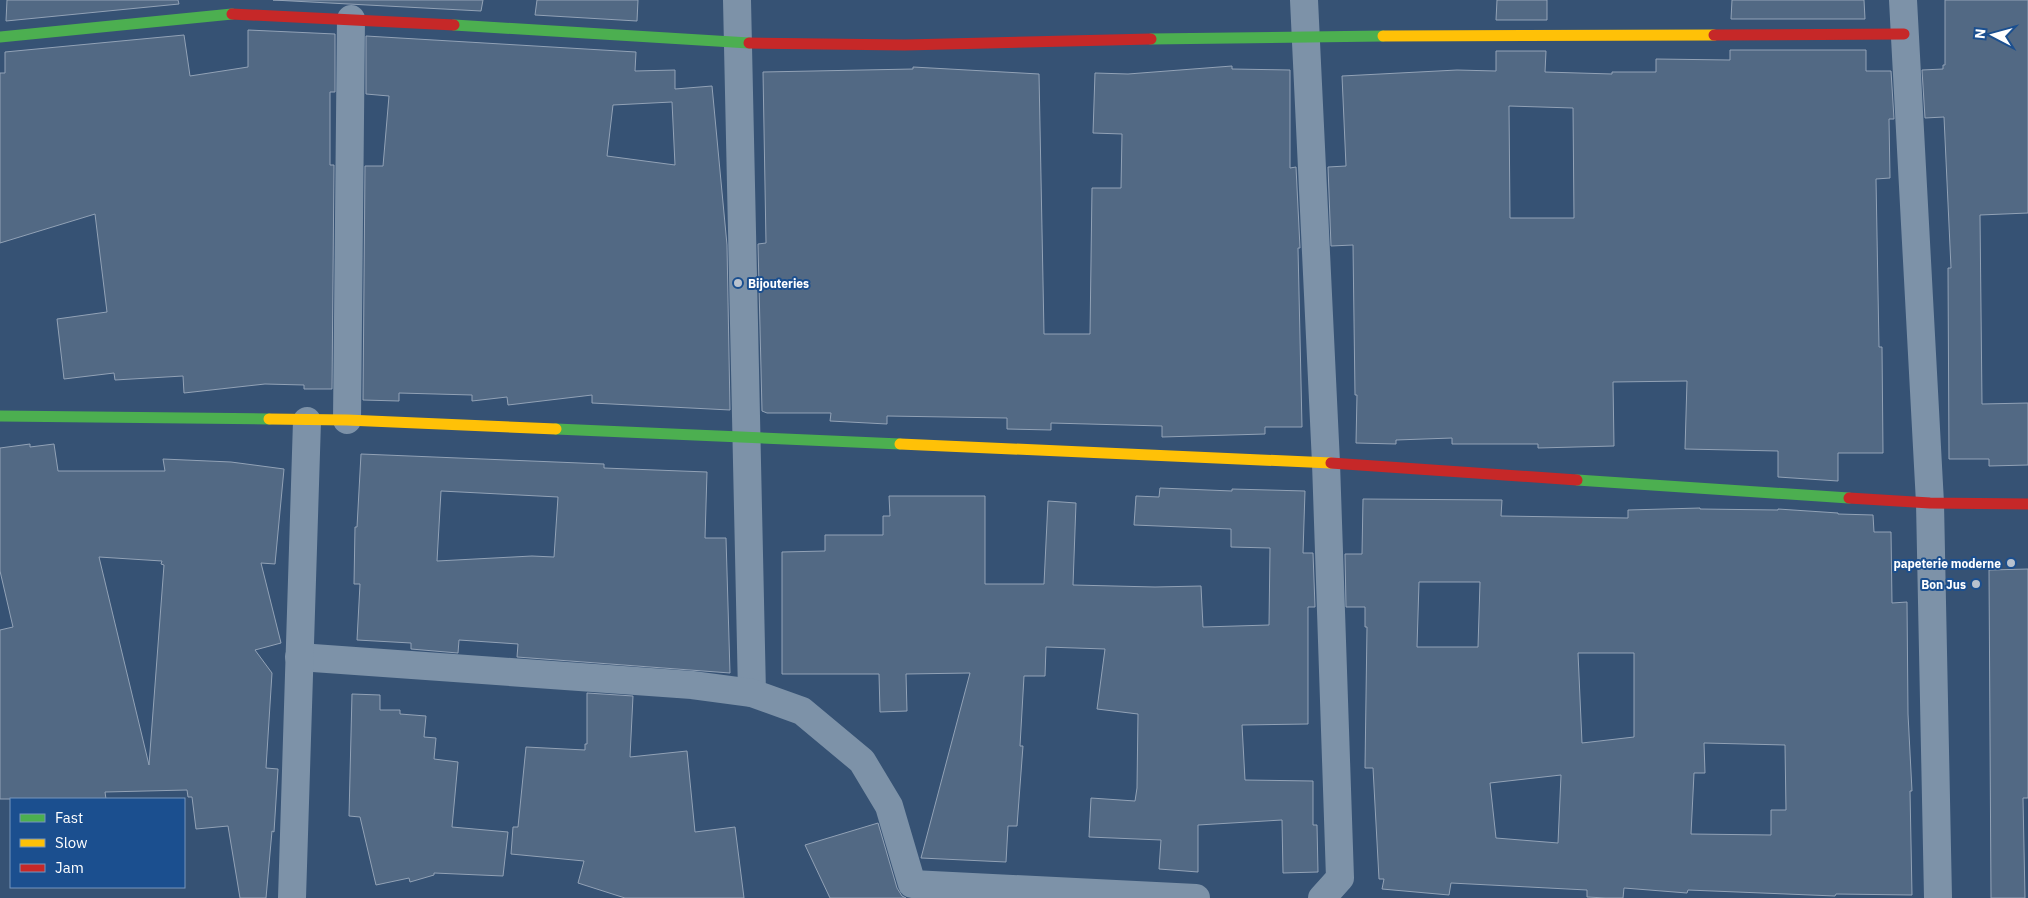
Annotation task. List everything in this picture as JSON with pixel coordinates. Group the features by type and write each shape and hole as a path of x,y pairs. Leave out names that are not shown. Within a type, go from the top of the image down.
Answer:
{"street":[{"path":"737,0 752,693"},
{"path":"1304,0 1326,463 1340,878 1322,898"},
{"path":"1903,0 1930,503 1938,898"},
{"path":"0,37 235,14 351,19 738,43 905,45 1306,36 1904,34"},
{"path":"347,420 351,19"},
{"path":"0,416 347,420 746,437 1326,463 1930,503 2028,504"},
{"path":"292,898 306,421"},
{"path":"300,657 692,685 752,693 802,711 862,761 889,806 912,891 1196,898"}],"building":[{"path":"7,0 178,0 179,4 6,21"},
{"path":"273,0 483,0 481,11"},
{"path":"537,0 638,0 637,21 535,15"},
{"path":"1497,0 1547,0 1547,20 1496,20"},
{"path":"1732,0 1864,0 1865,19 1731,19"},
{"path":"1945,0 2028,0 2028,213 1980,215 1982,404 2028,403 2028,465 1989,466 1989,459 1949,459 1948,268 1951,268 1944,117 1925,118 1922,70 1943,69 1943,65 1945,65"},
{"path":"248,30 335,34 335,92 330,92 330,165 334,165 332,389 304,389 304,385 265,384 184,393 183,376 115,380 114,373 64,379 57,319 107,312 95,214 0,243 0,73 5,73 5,52 184,35 190,76 248,67"},
{"path":"366,36 636,52 635,71 675,70 675,89 712,86 727,245 730,410 592,403 592,395 508,405 507,397 472,401 472,395 399,393 399,401 363,400 365,166 383,166 389,96 366,94","holes":["672,102 675,165 607,156 613,105"]},
{"path":"1730,50 1866,50 1866,71 1891,71 1894,119 1889,119 1890,178 1876,179 1879,347 1882,347 1883,453 1838,453 1838,481 1778,477 1778,451 1685,449 1687,381 1613,382 1614,446 1538,448 1538,444 1452,444 1452,438 1396,440 1396,444 1356,443 1357,395 1355,395 1353,245 1331,246 1328,167 1346,166 1342,76 1457,70 1496,71 1496,51 1546,51 1545,72 1612,74 1612,72 1656,72 1656,59 1730,60","holes":["1509,106 1573,108 1574,218 1510,218"]},
{"path":"1232,66 1232,69 1290,70 1290,168 1296,167 1300,248 1298,248 1302,427 1265,427 1265,434 1162,437 1162,426 1051,423 1051,430 1007,429 1007,418 887,416 887,424 830,421 831,413 767,413 762,411 758,244 766,243 763,72 913,69 913,67 1039,74 1044,334 1090,334 1092,188 1121,188 1122,134 1093,133 1095,73 1128,74"},
{"path":"30,444 30,447 54,444 58,471 165,471 163,459 231,462 284,469 275,564 261,563 281,643 255,650 272,673 266,768 278,769 274,832 272,831 266,898 240,898 228,826 196,829 192,797 188,797 187,790 105,792 106,798 0,799 0,630 13,627 0,571 0,448","holes":["99,557 162,561 161,564 164,565 149,765"]},
{"path":"361,454 604,464 604,468 707,472 705,538 726,538 730,673 517,657 518,644 459,640 458,653 411,649 411,643 357,640 360,584 354,584 355,527 357,527","holes":["441,491 558,497 554,557 532,556 437,561"]},
{"path":"1160,488 1232,491 1232,489 1305,491 1303,553 1313,553 1315,607 1308,607 1308,724 1242,725 1245,780 1313,781 1313,825 1317,825 1318,872 1283,873 1282,820 1198,825 1198,872 1159,869 1161,840 1089,837 1091,798 1135,801 1137,788 1138,714 1097,709 1105,649 1046,647 1045,676 1024,676 1020,746 1023,746 1017,826 1008,826 1006,862 921,858 970,673 906,674 907,711 880,712 879,674 782,674 782,552 825,551 825,535 883,535 883,516 890,516 889,496 985,496 985,584 1044,584 1048,501 1076,503 1073,585 1201,586 1203,627 1269,625 1270,548 1231,547 1231,529 1134,525 1136,496 1159,497"},
{"path":"1363,499 1502,500 1501,516 1628,518 1628,510 1700,508 1778,509 1873,515 1874,532 1891,532 1892,603 1907,602 1908,714 1912,791 1910,791 1912,895 1836,894 1835,896 1688,890 1687,893 1624,888 1623,898 1606,898 1587,897 1587,890 1451,883 1449,895 1382,889 1384,879 1379,879 1373,768 1365,768 1367,627 1365,627 1365,607 1346,607 1345,554 1362,554","holes":["1419,582 1480,582 1478,647 1417,647","1578,653 1634,653 1634,737 1582,743","1704,743 1785,745 1786,810 1771,810 1771,835 1691,834 1694,773 1705,773","1561,775 1558,843 1496,838 1490,783"]},
{"path":"2028,569 2028,798 2023,798 2025,898 1991,898 1989,570"},
{"path":"587,693 633,696 630,757 687,751 695,832 735,827 744,898 625,898 578,883 584,861 511,854 513,827 518,827 526,747 585,750 585,744 587,744"},
{"path":"352,694 380,695 380,710 400,710 400,714 426,716 424,737 436,738 434,759 458,762 452,827 508,832 503,876 434,873 434,875 410,882 409,878 376,885 360,817 349,816"},
{"path":"878,823 897,888 902,896 906,898 830,898 805,845"}],"traffic: fast":[{"path":"0,37 232,14"},
{"path":"454,25 749,43"},
{"path":"1151,39 1383,36"},
{"path":"0,416 269,419"},
{"path":"556,429 900,444"},
{"path":"1577,480 1849,498"}],"traffic: slow":[{"path":"1383,36 1714,35"},
{"path":"269,419 347,420 556,429"},
{"path":"900,444 1331,463"}],"traffic: jam":[{"path":"232,14 454,25"},
{"path":"1714,35 1904,34"},
{"path":"749,43 905,45 1151,39"},
{"path":"1331,463 1577,480"},
{"path":"1849,498 1930,503 2028,504"}],"place":[{"name":"Bijouteries","path":"738,283"},
{"name":"papeterie moderne","path":"2011,563"},
{"name":"Bon Jus","path":"1976,584"}]}
